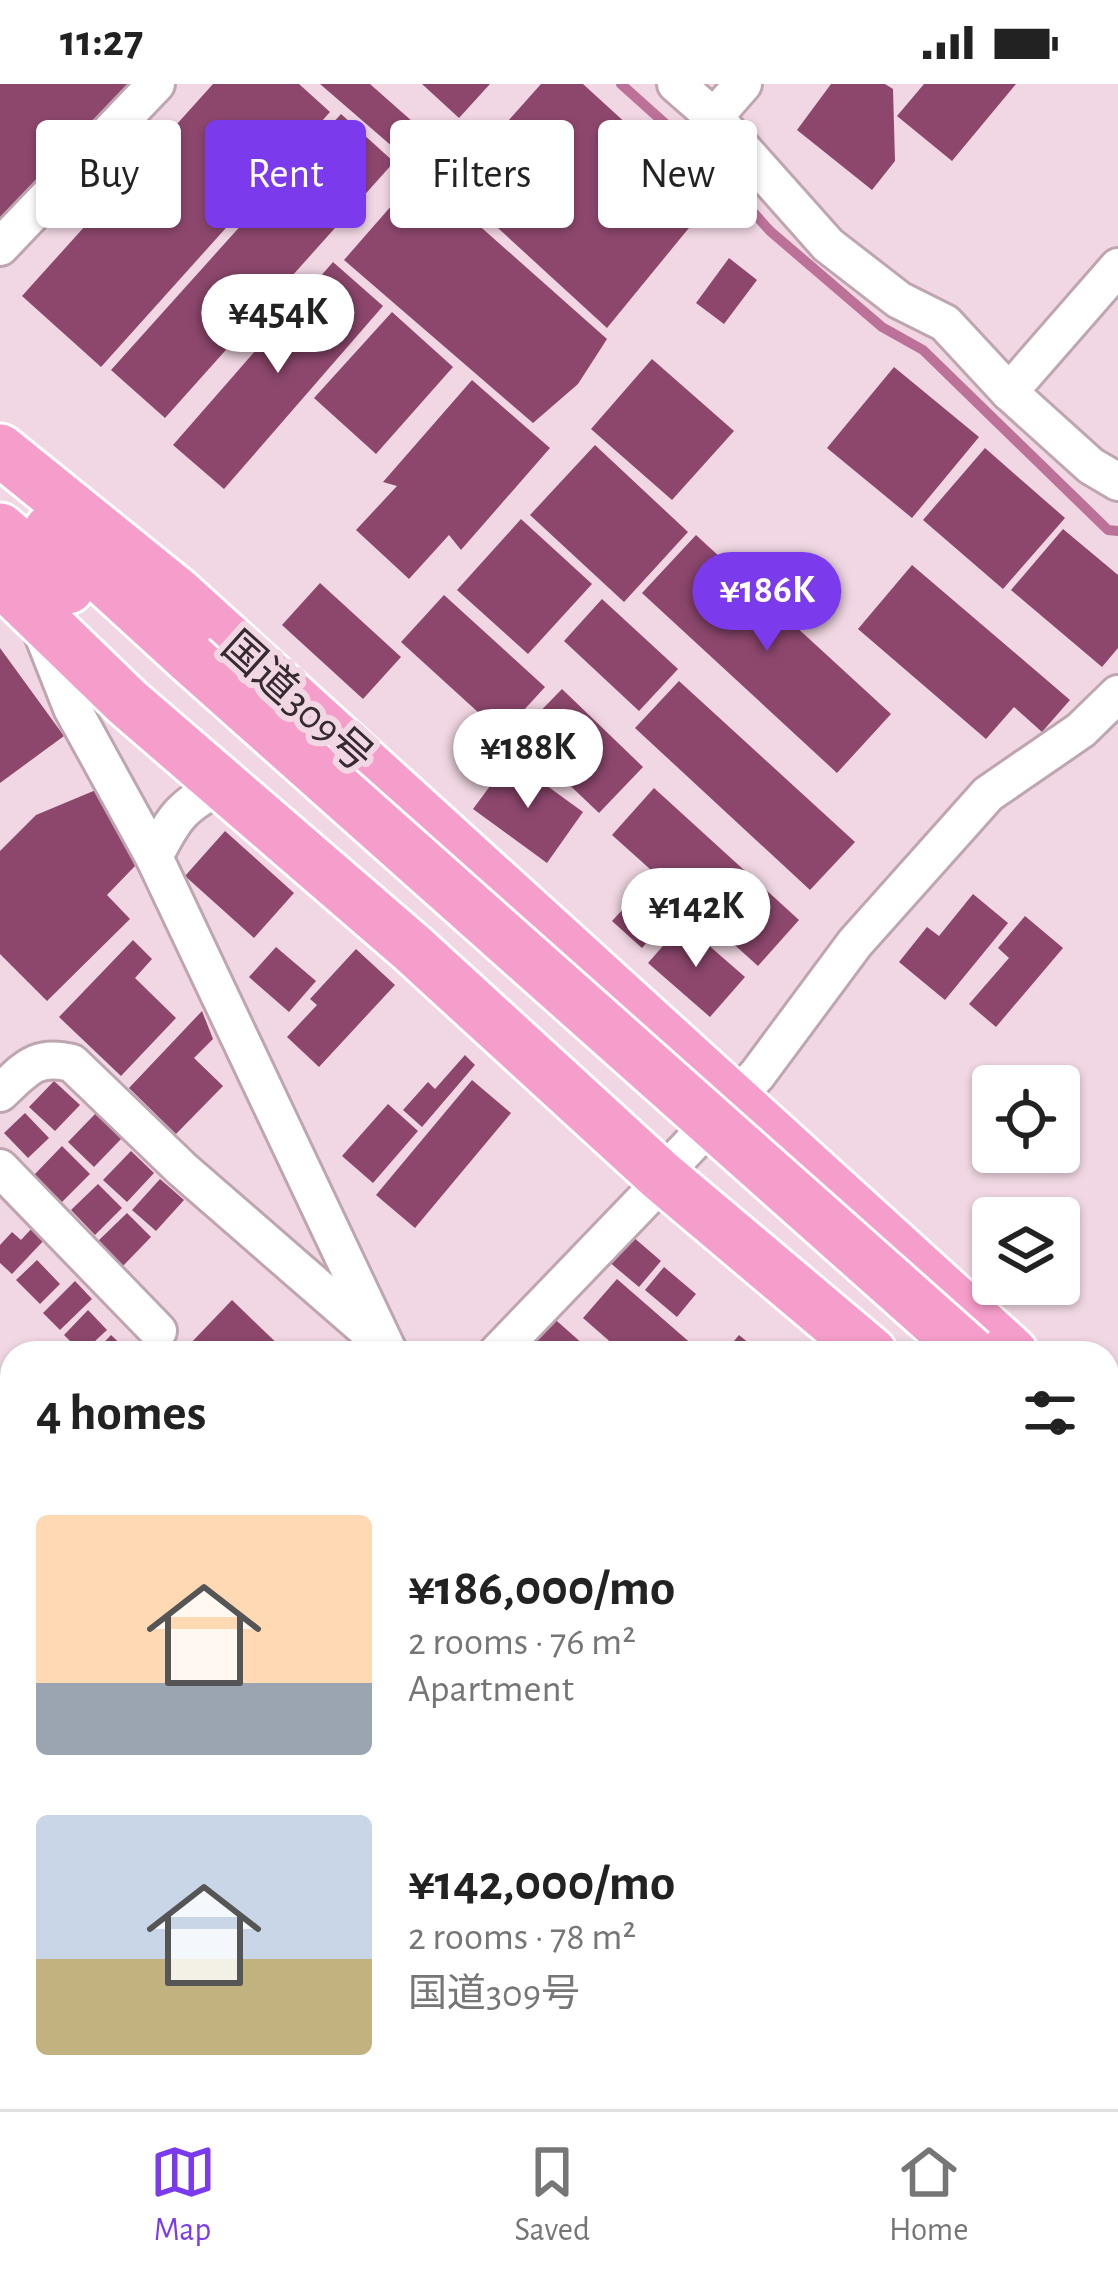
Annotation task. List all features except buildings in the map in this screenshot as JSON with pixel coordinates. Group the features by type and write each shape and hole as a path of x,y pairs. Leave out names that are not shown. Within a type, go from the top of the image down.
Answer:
{"highway":[{"name":"国道309号","path":"0,450 178,594 999,1341"},
{"path":"0,485 182,669 912,1341"},
{"path":"0,529 182,669 957,1341"},
{"path":"17,596 127,702 428,963 662,1177 857,1341"}],"street":[{"path":"0,247 156,84"},
{"path":"676,84 715,118 828,245 899,300 945,323 1009,392 1091,466 1118,482"},
{"path":"715,118 743,84"},
{"path":"1009,392 1118,267"},
{"path":"17,596 154,857 384,1341"},
{"path":"509,1341 735,1099 855,943 988,794 1082,730 1118,694"},
{"path":"154,857 174,817 223,785"},
{"path":"0,1093 31,1065 50,1057 72,1063 182,1169 378,1341"},
{"path":"0,1168 158,1331"}],"waterway":[{"path":"621,84 707,161 770,231 882,327 923,350 1108,530 1118,531"}]}
